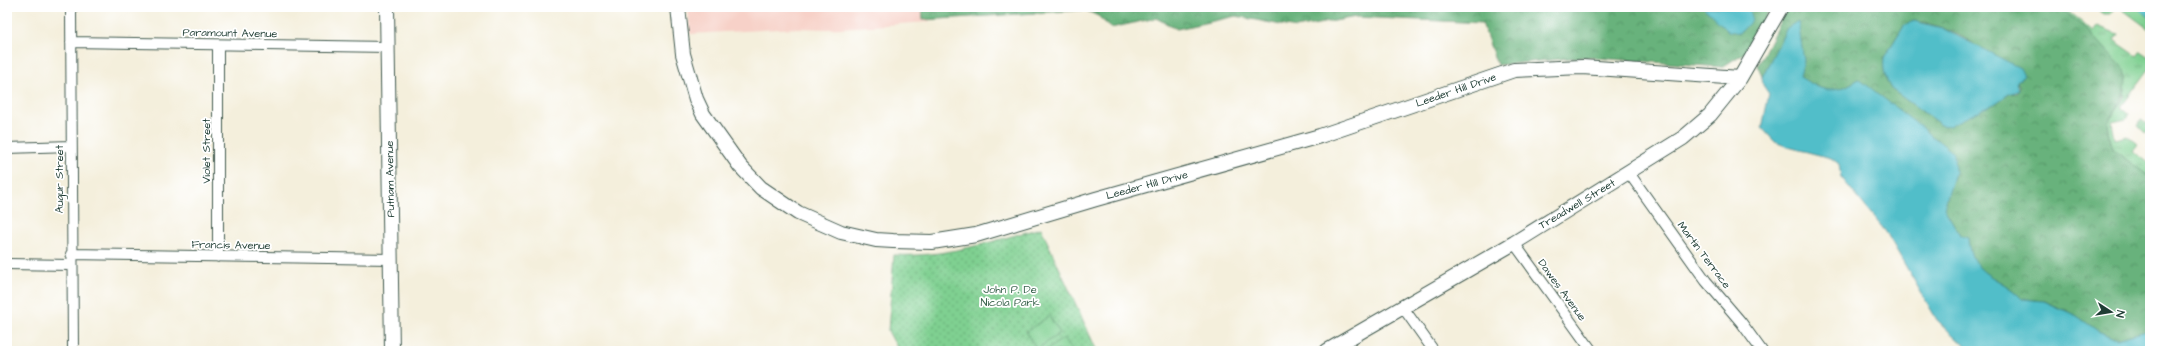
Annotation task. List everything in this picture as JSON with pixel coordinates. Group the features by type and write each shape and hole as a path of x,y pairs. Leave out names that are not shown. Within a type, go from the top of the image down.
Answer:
{"street":[{"name":"Augur Street","path":"71,7 71,260 73,351"},
{"name":"Putnam Avenue","path":"387,7 392,351"},
{"name":"Leeder Hill Drive","path":"678,7 683,54 696,99 703,114 740,166 761,188 798,214 841,232 876,240 932,242 976,235 1096,199 1320,136 1514,70 1582,67 1740,78"},
{"name":"Treadwell Street","path":"1327,351 1402,306 1514,243 1540,225 1666,150 1697,127 1722,101 1740,78 1780,7"},
{"name":"Paramount Avenue","path":"71,42 218,46 388,47"},
{"name":"Violet Street","path":"218,46 218,257"},
{"path":"7,148 71,146"},
{"name":"Martin Terrace","path":"1629,172 1706,281 1741,322 1762,351"},
{"name":"Dawes Avenue","path":"1514,243 1592,351"},
{"name":"Francis Avenue","path":"7,264 71,260 218,257 391,259"},
{"path":"1402,306 1434,351"}],"shaded area":[{"path":"688,7 928,7 929,22 827,29 798,28 690,34"}],"green space":[{"path":"922,7 1770,7 1749,50 1722,67 1582,57 1497,65 1482,23 1356,17 1296,28 1236,16 1177,29 1156,18 1111,28 1098,16 1085,10 923,20"},
{"path":"1787,7 2058,7 2090,32 2124,69 2126,84 2122,98 2108,123 2112,149 2150,177 2150,330 2116,339 2098,331 2077,316 2045,301 2022,299 2004,284 1980,269 1974,261 1970,251 1968,237 1960,235 1944,208 1955,173 1859,79 1842,88 1830,90 1823,89 1800,77 1804,61 1787,28 1762,77 1758,65","holes":["1914,21 1929,24 1972,42 2022,78 2017,81 2020,87 2018,93 2009,94 1996,103 1945,126 1941,125 1891,89 1887,82 1885,73 1885,56 1904,25"]},
{"path":"2058,7 2062,7 2093,31 2097,26 2118,34 2114,40 2137,56 2141,51 2150,57 2150,68 2121,107 2129,114 2125,119 2112,122 2115,139 2128,136 2138,144 2133,151 2150,164 2150,177 2112,149 2108,122 2124,98 2126,77 2090,32"},
{"path":"2093,7 2116,7 2111,14 2103,14"},
{"path":"2119,7 2150,7 2150,30"},
{"path":"2141,120 2147,124 2150,120 2150,127 2145,133 2138,126"},
{"name":"John P. De Nicola Park","path":"1041,228 1097,351 899,351 888,331 894,255 932,254 969,248"},
{"path":"1049,316 1060,333 1037,349 1026,332"},
{"path":"1064,338 1073,351 1045,351"}],"water":[{"path":"1703,7 1748,7 1752,20 1740,33 1728,31"},
{"path":"2140,7 2150,7 2150,18 2141,10"},
{"path":"1798,21 1804,61 1800,77 1823,89 1830,90 1842,88 1859,79 1954,153 1955,173 1944,208 1960,235 1968,237 1970,251 1974,261 1980,268 2022,299 2044,301 2077,316 2098,331 2116,339 2150,330 2150,351 1970,351 1937,320 1886,232 1841,177 1839,164 1831,158 1788,147 1775,142 1762,128 1769,94 1763,85 1762,77 1787,28"},
{"path":"1914,21 1942,28 2020,68 2024,76 2017,81 2019,91 2009,94 1996,103 1949,126 1941,125 1891,89 1887,82 1884,64 1885,56 1904,25"}]}
